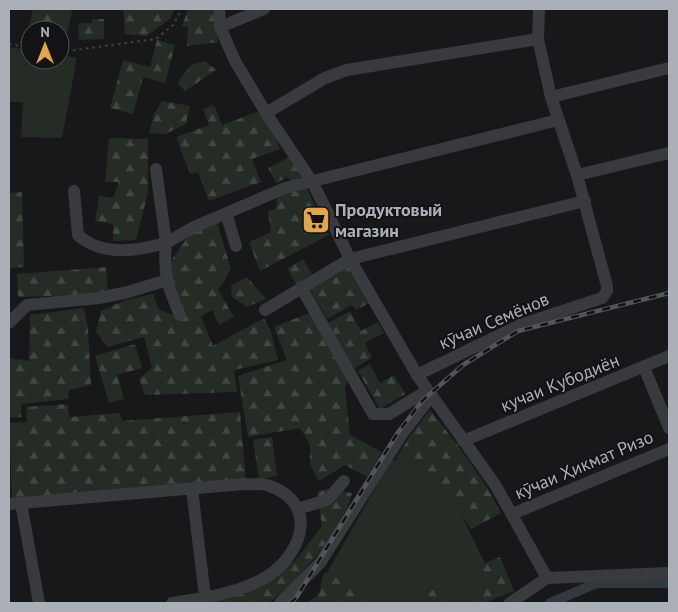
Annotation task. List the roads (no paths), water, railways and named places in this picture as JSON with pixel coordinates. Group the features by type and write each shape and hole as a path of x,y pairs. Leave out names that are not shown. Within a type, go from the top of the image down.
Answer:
{"street":[{"path":"218,9 220,27 235,61 266,113 313,183 350,259 416,375 496,486 547,578"},
{"path":"220,27 264,9"},
{"path":"265,310 350,259 586,202 552,97 538,39 539,9"},
{"path":"266,113 318,82 347,70 538,39"},
{"path":"552,97 669,68"},
{"path":"74,191 78,235 85,241 119,251 138,251 166,243 194,227 285,188 313,183 558,120"},
{"path":"577,175 669,153"},
{"path":"156,169 166,243 164,268 180,315"},
{"name":"кӯчаи Семёнов","path":"416,375 520,325 602,298 607,291 607,286 586,202"},
{"path":"226,213 236,246"},
{"path":"9,322 28,305 99,298 128,292 167,280"},
{"path":"301,287 373,414 389,414 429,393"},
{"name":"кучаи Кубодиён","path":"463,441 669,356"},
{"path":"644,367 669,428"},
{"path":"280,603 320,563 429,393"},
{"name":"кӯчаи Ҳикмат Ризо","path":"512,514 669,449"},
{"path":"297,509 327,500 344,481"},
{"path":"39,603 15,503 266,485 286,495 297,509 302,525 295,549 280,566 262,579 233,592 172,603"},
{"path":"192,489 205,597"},
{"path":"510,603 547,578 669,573"}],"waterway":[{"path":"550,603 597,583 669,583"}],"railway":[{"path":"290,603 296,598 397,434 422,401 463,365 518,331 669,293"}],"place":[{"name":"Продуктовый магазин","path":"316,220"}]}
